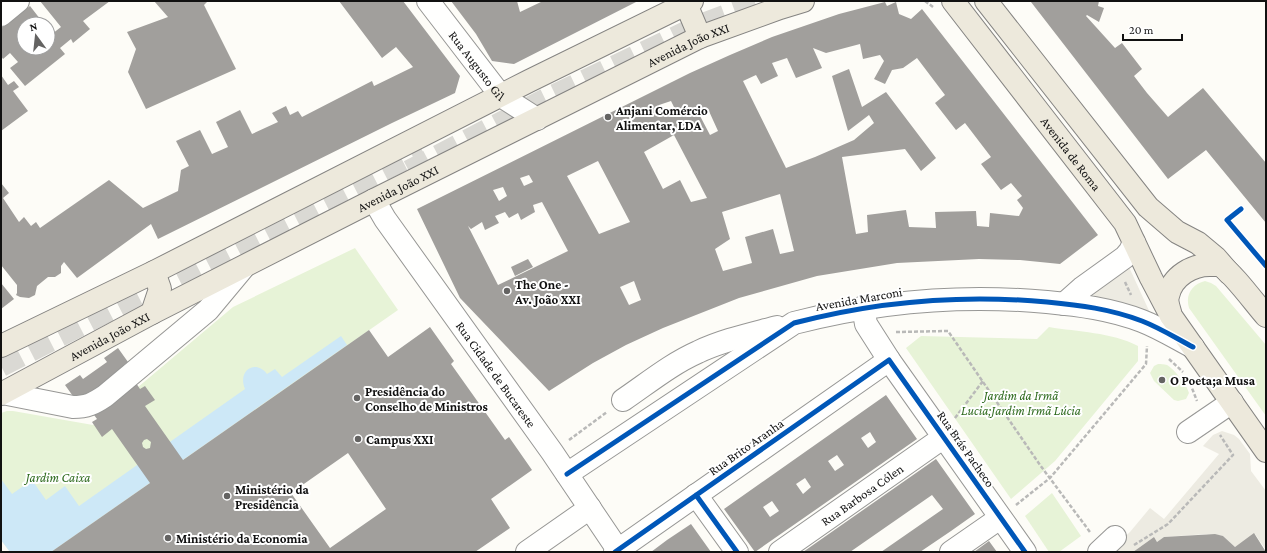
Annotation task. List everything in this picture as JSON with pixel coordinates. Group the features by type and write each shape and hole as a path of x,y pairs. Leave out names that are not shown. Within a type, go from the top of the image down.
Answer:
{"main road":[{"name":"Avenida João XXI","path":"2,394 152,313 700,37 802,1"},
{"name":"Avenida de Roma","path":"953,1 1125,224 1171,316 1266,451"},
{"path":"1,346 154,272 687,2 700,37"},
{"name":"Avenida de Roma","path":"995,6 1148,208 1177,232 1198,243 1216,258 1266,316"},
{"path":"1171,316 1167,300 1168,295 1174,283 1183,274 1193,268 1207,265 1220,266 1229,273"},
{"path":"152,313 160,289 154,272"}],"street":[{"path":"1,15 18,1"},
{"name":"Rua Augusto Gil","path":"428,1 501,96 537,119"},
{"name":"Rua Cidade de Bucareste","path":"374,200 385,219 552,452 590,508 622,550"},
{"path":"1064,304 1082,288 1125,256 1130,251 1134,242"},
{"path":"2,394 73,407 84,407 93,404 105,396 208,310 243,268"},
{"name":"Avenida Marconi","path":"567,474 794,323 863,307 971,298 1064,304 1103,310 1141,320 1193,347"},
{"name":"Rua Brás Pacheco","path":"863,307 866,324 889,360 1025,552"},
{"path":"623,400 671,367 699,351 736,338 794,323"},
{"name":"Rua Brito Aranha","path":"622,550 696,495 889,360"},
{"path":"1188,432 1232,402"},
{"name":"Rua Barbosa Cólen","path":"780,552 942,435"},
{"path":"696,495 737,552"},
{"path":"527,552 590,508"},
{"path":"951,552 1000,518"}],"path":[{"path":"872,333 878,328 885,327 897,332 948,331 1050,478 1111,547 1168,524 1233,455"},
{"path":"1000,518 1050,478 1146,364 1147,346"},
{"path":"942,435 983,381"},
{"path":"552,452 623,400"}],"green space":[{"name":"Jardim Caixa","path":"355,248 398,310 51,552 10,552 1,540 1,413 13,411 93,425 233,307"},
{"path":"1205,281 1216,286 1266,345 1266,416 1189,308 1188,299 1193,287 1200,282"},
{"name":"Jardim da Irmã Lucia;Jardim Irmã Lúcia","path":"1049,327 1106,335 1128,341 1138,346 1138,361 1055,461 1011,499 906,348 921,336 1037,339"},
{"path":"1158,364 1167,365 1174,370 1186,386 1189,393 1186,399 1178,401 1174,400 1154,381 1150,373 1154,366"},
{"path":"1052,493 1081,536 1059,552 1049,552 1025,516"}],"shaded area":[{"path":"1129,267 1151,315 1096,298 1093,294"},
{"path":"1222,431 1234,435 1239,439 1250,454 1251,471 1266,491 1266,550 1255,534 1235,547 1223,536 1207,534 1164,537 1157,542 1154,537 1133,552 1109,552 1130,532 1150,508 1164,519 1219,454 1203,446 1213,435"}],"water":[{"path":"341,336 347,345 51,552 10,552 1,540 1,479 12,494 32,480 46,500 65,486 79,506 245,389 243,382 244,377 249,369 258,367 267,374 275,369 282,377"}],"building":[{"path":"40,1 110,1 83,21 90,29 73,43 71,39 60,48 65,54 25,86 10,68 18,62 10,53 3,59 1,56 1,28 16,17 16,56 56,56 56,31 61,27 56,21 56,16 52,16"},
{"path":"154,1 208,1 204,5 236,69 146,109 128,72 136,49 127,32 168,17"},
{"path":"339,1 403,1 460,76 455,93 158,239 151,224 77,278 64,262 61,266 61,273 55,277 48,277 37,286 35,295 29,298 16,295 17,285 1,265 1,183 9,193 3,198 19,222 24,217 31,226 36,222 40,228 109,180 143,208 178,191 181,170 189,166 176,141 200,130 212,154 228,147 216,122 240,110 252,134 278,122 272,113 286,106 290,115 298,111 302,117 372,81 374,86 413,67 396,47 382,58"},
{"path":"451,1 517,1 520,12 543,1 638,1 514,64 492,61 476,34"},
{"path":"1031,1 1099,1 1098,6 1104,8 1099,22 1087,15 1086,16 1115,48 1122,43 1142,69 1134,76 1168,117 1203,88 1266,163 1266,223 1206,150 1168,179"},
{"path":"885,2 887,6 896,2 899,14 911,19 922,9 1098,235 1060,264 1020,260 979,259 897,263 817,276 739,298 663,328 626,345 593,363 549,391 460,298 417,209 690,73 772,37 839,14","holes":["860,44 863,59 880,55 884,61 874,79 885,84 892,70 903,68 917,58 945,95 935,103 956,130 965,123 991,157 981,164 1001,190 1011,183 1022,196 1017,200 1023,208 1019,216 990,213 989,227 977,226 976,211 935,212 936,228 909,227 906,210 867,215 868,232 856,234 842,157 905,149 921,171 936,158 886,92 862,107 849,69 832,76 848,131 869,115 874,123 854,140 786,168 743,81 756,75 761,84 778,76 772,63 787,58 796,78 822,68 813,48 826,53","671,101 676,111 665,117 659,105","708,109 718,131 710,135 699,114","674,135 707,198 691,202 680,180 663,189 644,152","598,161 630,222 599,234 567,176","529,175 533,182 524,186 520,178","503,187 507,196 499,201 493,190","780,194 794,251 780,254 773,229 745,237 752,263 723,271 715,249 730,239 722,212","542,202 568,251 498,285 468,226 471,229 482,222 485,230 499,223 495,216 505,212 509,218 518,213 521,220 535,212 533,205","634,281 641,300 629,305 620,287"]},
{"path":"30,6 38,16 17,16"},
{"path":"1,75 8,85 14,81 19,87 13,91 28,111 1,131"},
{"path":"528,259 533,267 515,276 511,267"},
{"path":"1,283 14,299 1,309"},
{"name":"Campus XXI","path":"430,327 454,361 451,364 505,440 509,437 532,470 491,499 510,528 475,552 51,552 150,483 112,429 102,437 92,422 97,419 80,396 75,399 65,385 80,375 83,379 107,362 104,358 118,348 128,362 124,365 140,389 145,386 155,400 145,406 183,460 369,330 388,357","holes":["147,439 151,442 150,448 146,449 143,447 142,443","348,453 386,509 330,548 291,493"]},
{"path":"886,395 917,439 755,552 724,509","holes":["870,432 876,442 868,448 861,438","837,455 844,465 835,471 828,461","805,478 811,487 803,494 796,484","772,501 779,511 770,517 763,507"]},
{"path":"936,459 975,514 951,531 920,552 881,552 943,509 932,495 850,552 803,552"},
{"path":"691,524 711,552 651,552 667,540"},
{"path":"1254,533 1266,552 1133,552 1154,537 1157,542 1164,537 1215,534 1223,536 1235,547"},
{"path":"989,541 997,552 974,552"}],"tunnel":[{"path":"409,171 544,100 703,24 765,1"},
{"path":"1,366 422,150"}],"cycle path":[{"path":"1241,209 1227,220 1266,266"},
{"path":"567,474 794,323 825,315 857,309 919,301 951,299 1047,302 1095,308 1119,313 1142,321 1193,347"},
{"path":"615,552 889,360 1025,552"},
{"path":"696,495 737,552"}],"place":[{"name":"Anjani Comércio Alimentar, LDA","path":"608,117"},
{"name":"The One - Av. João XXI","path":"507,291"},
{"name":"O Poeta;a Musa","path":"1162,380"},
{"name":"Presidência do Conselho de Ministros","path":"357,398"},
{"name":"Campus XXI","path":"358,439"},
{"name":"Ministério da Presidência","path":"227,496"},
{"name":"Ministério da Economia","path":"168,538"}]}
